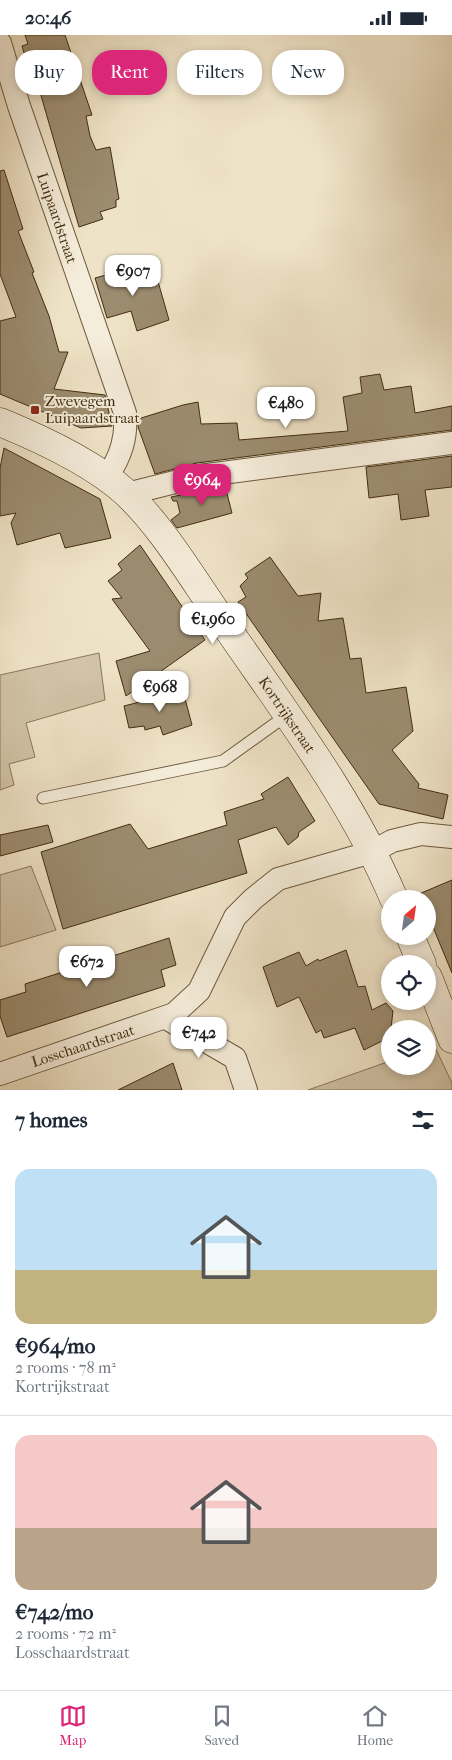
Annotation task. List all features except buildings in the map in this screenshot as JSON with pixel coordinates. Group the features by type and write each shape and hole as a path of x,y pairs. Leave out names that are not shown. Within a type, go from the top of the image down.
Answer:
{"main road":[{"name":"Kortrijkstraat","path":"0,422 23,431 117,485 164,537 309,745 372,852 390,890"},
{"path":"436,998 452,1039"}],"street":[{"name":"Luipaardstraat","path":"0,43 19,106 125,413 126,429 123,445 116,463 117,485"},
{"path":"117,485 452,443"},
{"name":"Losschaardstraat","path":"0,1074 174,1015 199,991 235,917 253,899 278,879 372,852 392,841 422,834 452,837"},
{"path":"166,1018 235,1058 246,1090"}],"lane":[{"path":"43,799 223,761 287,715"}],"shaded area":[{"path":"99,653 105,700 26,723 35,757 9,764 14,785 0,790 0,675"},
{"path":"31,866 56,930 0,947 0,875"},
{"path":"436,1049 452,1083 452,1090 308,1090 381,1064 381,1075 436,1075"}],"place":[{"name":"Zwevegem Luipaardstraat","path":"35,410"}]}
